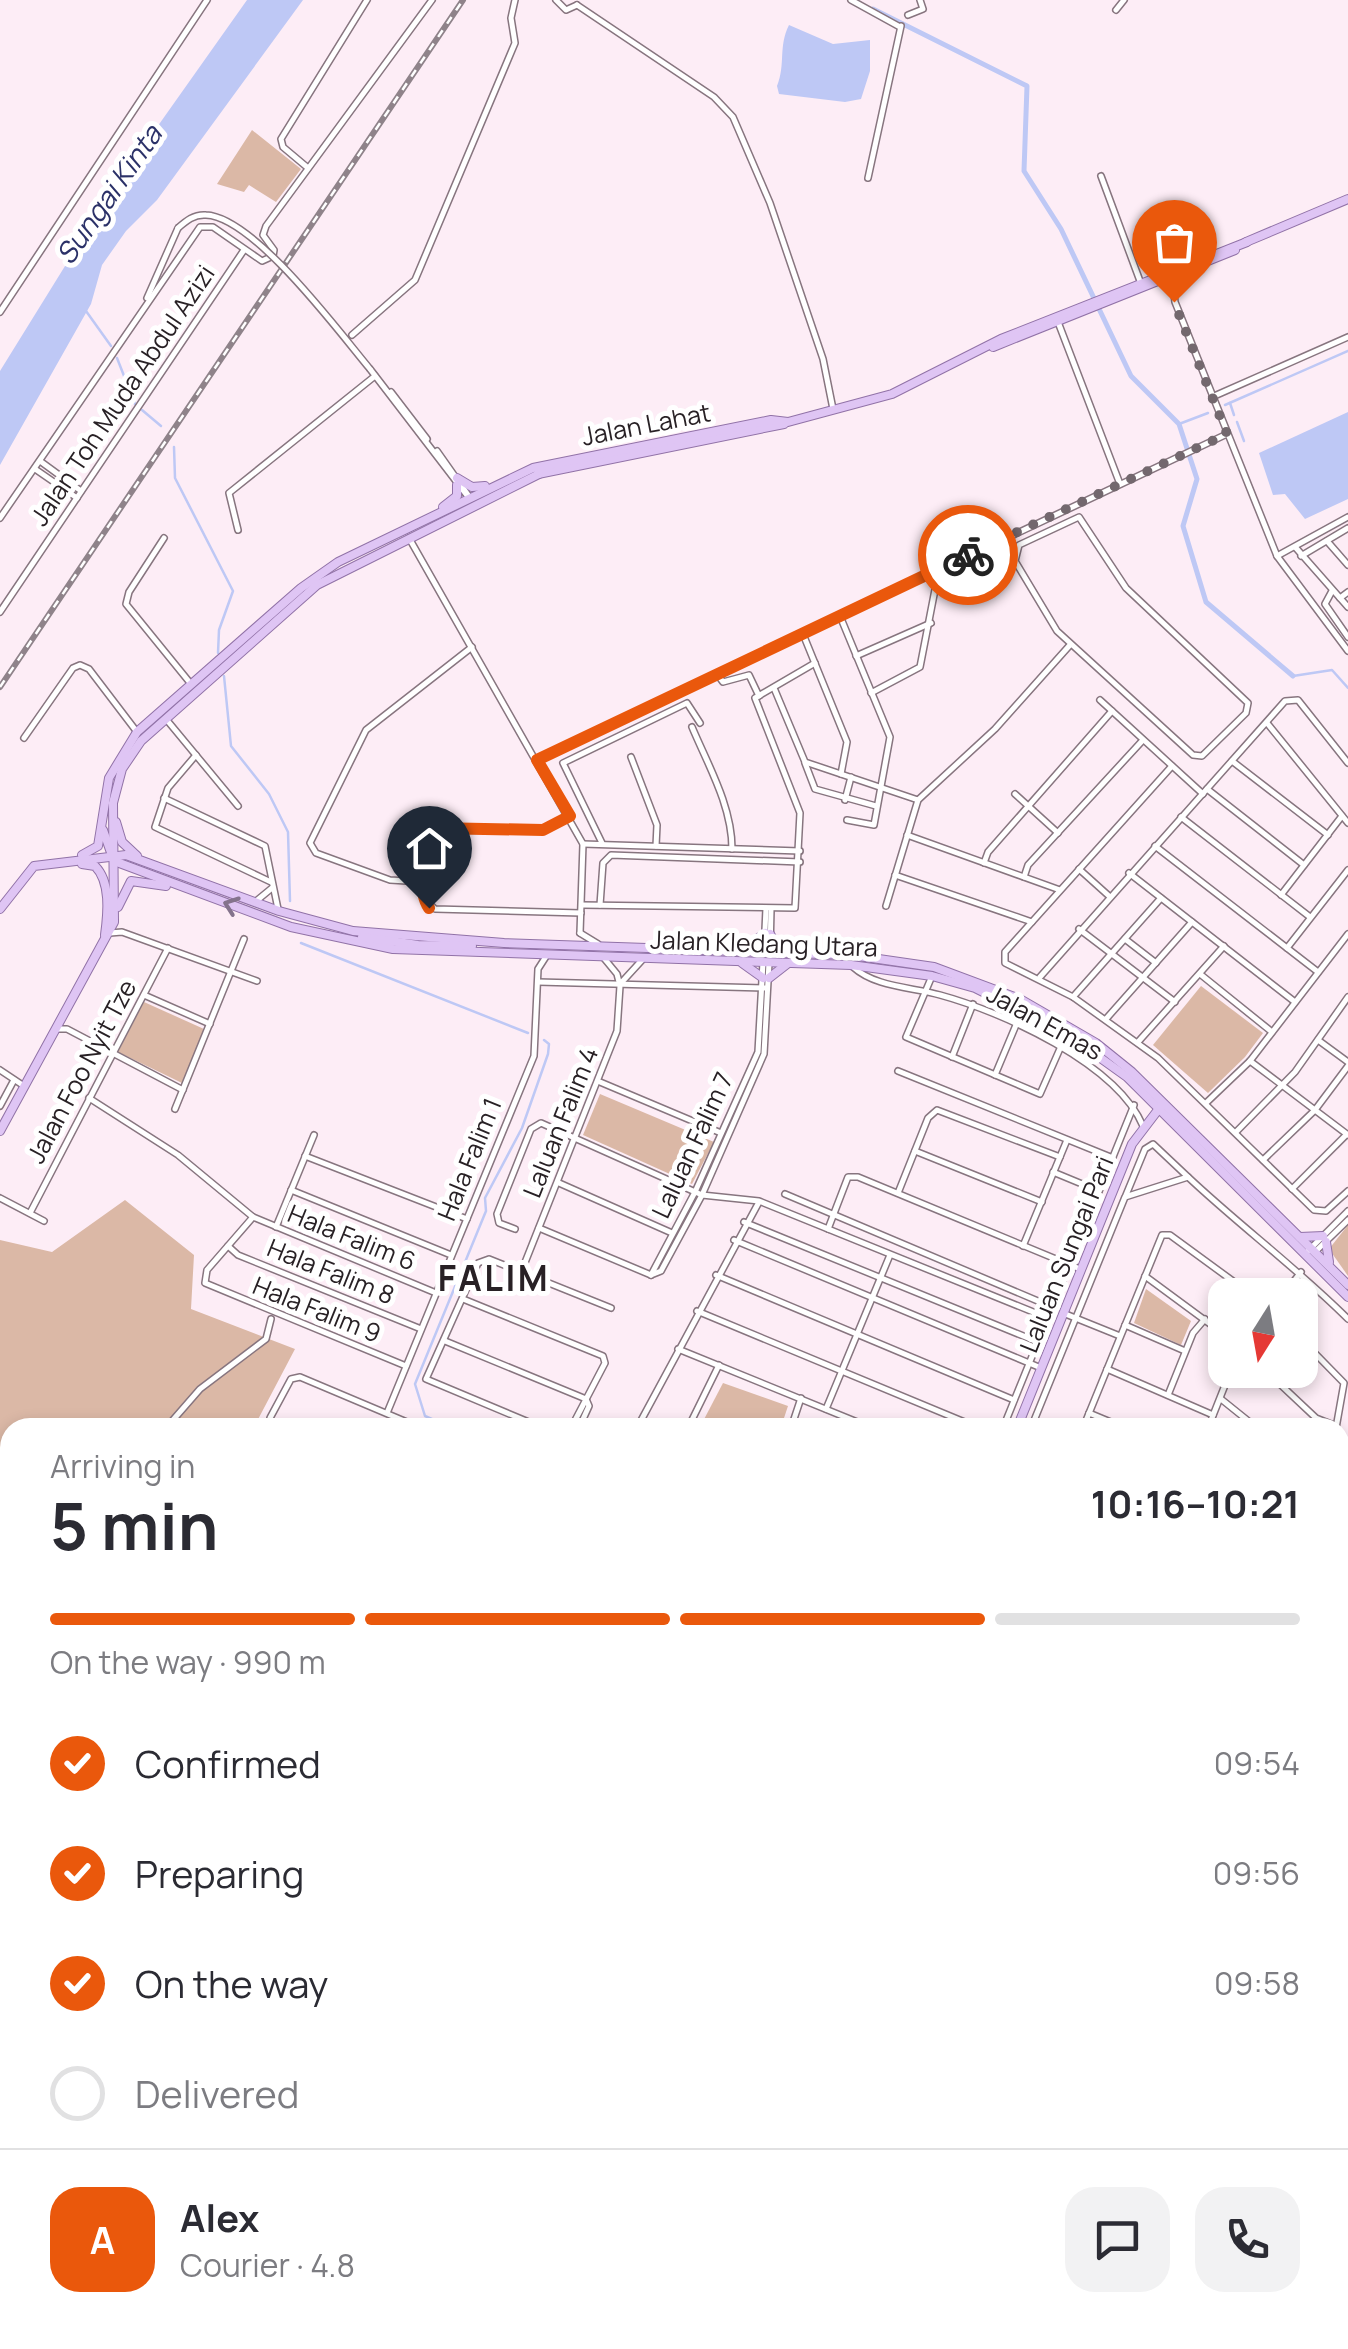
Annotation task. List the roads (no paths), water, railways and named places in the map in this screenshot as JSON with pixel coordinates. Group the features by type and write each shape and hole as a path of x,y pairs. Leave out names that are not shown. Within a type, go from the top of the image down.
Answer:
{"main road":[{"name":"Jalan Lahat","path":"536,471 675,438 771,420 788,422 900,391 970,353 1346,200"},
{"name":"Jalan Lahat","path":"1100,302 1160,282 1171,283 1247,242"},
{"name":"Jalan Lahat","path":"970,353 1086,308"},
{"path":"437,514 457,496 457,481 477,488 536,471"},
{"path":"0,909 29,869 94,852 109,778 137,732 301,588 338,562 469,498 480,499 536,471"},
{"path":"116,915 112,858 113,803 118,779 131,753 164,717 316,585 536,471"},
{"path":"409,538 464,506 469,498"},
{"path":"113,803 119,837 140,858 135,865 162,880"},
{"path":"102,825 112,858"},
{"path":"48,864 112,858"},
{"name":"Jalan Kledang Utara","path":"112,858 140,858 279,911 330,926 418,938 740,951 791,963 851,965 932,976 1014,1004 1067,1034 1162,1105 1310,1252 1348,1296"},
{"name":"Jalan Kledang Utara","path":"112,858 181,887 332,938 406,950 738,961 787,952 888,959 978,981 1096,1043 1348,1286"},
{"path":"48,864 99,868 107,904 105,938"},
{"path":"0,1131 132,881 181,887"},
{"path":"330,926 380,941 418,945 580,945"},
{"path":"740,951 768,933 776,946 787,952"},
{"path":"738,961 766,983 791,963"},
{"name":"Laluan Sungai Pari","path":"1021,1418 1143,1126 1162,1105"},
{"path":"1300,1237 1324,1239 1332,1269"}],"street":[{"path":"0,312 207,0"},
{"path":"308,168 283,147 282,138 367,0"},
{"path":"0,518 203,225 262,260 273,256 264,230 432,0"},
{"path":"352,334 415,280 514,43 511,18 515,0"},
{"path":"556,0 566,10 578,3 714,97 733,118 770,203 823,359 833,411"},
{"path":"852,0 901,26 868,178"},
{"path":"908,15 922,9 920,0"},
{"path":"1116,10 1124,0"},
{"path":"1101,176 1140,281"},
{"path":"142,310 177,231 197,216 215,217 271,255 370,369 469,498"},
{"path":"177,231 186,245"},
{"name":"Jalan Toh Muda Abdul Azizi","path":"0,612 244,249"},
{"path":"1171,283 1277,556 1348,651"},
{"path":"1058,322 1120,484"},
{"path":"1212,396 1348,337"},
{"path":"238,530 229,492 375,376"},
{"path":"537,760 1227,434"},
{"path":"40,461 79,495"},
{"path":"35,469 71,489"},
{"path":"1079,517 1117,579 1245,698 1248,708 1207,753 1198,756 1070,645 1050,622 1014,561 1015,549 1079,517"},
{"path":"1277,556 1348,521"},
{"path":"1301,556 1327,541 1348,521"},
{"path":"164,538 126,604 191,684"},
{"path":"409,538 583,844 580,933"},
{"path":"1327,541 1348,565"},
{"path":"1296,548 1348,606"},
{"path":"872,692 920,667 932,623 938,569"},
{"path":"1332,591 1325,604 1348,637"},
{"path":"1340,598 1348,592"},
{"path":"840,616 891,744 872,826 847,820"},
{"path":"856,656 932,623"},
{"path":"804,634 847,742 841,774"},
{"path":"886,906 918,800 995,729 1070,645"},
{"path":"423,882 390,880 316,853 310,844 366,730 472,647"},
{"path":"582,905 795,908 800,813 756,698 815,663"},
{"path":"24,738 73,668 80,665 89,669 137,732"},
{"path":"717,674 722,682 749,675 759,696"},
{"path":"774,688 815,790 876,806"},
{"path":"1040,978 1129,873 1291,699 1303,706 1348,763"},
{"path":"1100,700 1172,766 1304,865"},
{"path":"602,843 563,763 687,703 700,723"},
{"path":"984,862 988,852 1112,711"},
{"path":"632,714 638,726"},
{"path":"164,717 238,806"},
{"path":"1267,723 1348,823"},
{"path":"692,727 727,813 732,849"},
{"path":"1024,877 1028,865 1143,740"},
{"path":"196,755 164,798 154,823 158,830 272,885"},
{"path":"631,756 657,825 656,846"},
{"path":"804,762 918,800"},
{"path":"1232,762 1328,835"},
{"path":"1172,766 1003,958 1011,967 1073,997 1138,1042 1320,1212 1348,1191"},
{"path":"845,800 851,778"},
{"path":"1015,794 1058,832"},
{"path":"164,798 265,846 279,911"},
{"path":"570,816 543,830 433,828 426,842 425,904 435,909 582,913"},
{"path":"1282,895 1342,816"},
{"path":"1181,817 1310,917"},
{"path":"907,835 1060,890"},
{"path":"583,844 800,850"},
{"path":"1155,846 1318,972"},
{"path":"600,905 602,863 611,855 800,862"},
{"path":"1079,869 1109,896"},
{"path":"1287,948 1348,870"},
{"path":"1129,873 1295,1002"},
{"path":"896,875 1032,922"},
{"path":"255,902 272,885"},
{"path":"1073,997 1161,898"},
{"name":"Laluan Falim 7","path":"539,1228 651,1275 699,1193 758,1052 769,908"},
{"path":"116,915 122,932"},
{"path":"1106,1020 1192,922"},
{"path":"1079,929 1174,1002"},
{"path":"105,938 122,932 257,981"},
{"path":"550,944 580,933"},
{"path":"580,933 600,945"},
{"path":"1206,1104 1250,1061 1348,934"},
{"path":"175,1109 244,939"},
{"path":"1125,939 1156,963"},
{"path":"1138,1042 1224,946"},
{"name":"Jalan Foo Nyit Tze","path":"30,1213 168,948"},
{"path":"526,954 538,969 547,955"},
{"path":"603,957 617,974 620,986"},
{"path":"620,986 626,974 644,958"},
{"name":"Jalan Emas","path":"851,965 872,980 973,1004 1060,1049 1134,1105 1143,1126"},
{"name":"Hala Falim 1","path":"387,1413 534,1056 538,969"},
{"path":"1200,974 1272,1032"},
{"path":"932,976 906,1038 1040,1094 1067,1034"},
{"path":"538,982 620,986 766,983"},
{"name":"Laluan Falim 4","path":"522,1270 618,1031 620,986"},
{"path":"144,995 210,1024"},
{"path":"1236,1132 1284,1086 1348,998"},
{"path":"952,1056 973,1004"},
{"path":"1340,1007 1348,1013"},
{"path":"62,1018 68,1030"},
{"path":"995,1075 1016,1025"},
{"path":"56,1029 68,1030 183,1090"},
{"path":"1263,1160 1316,1110 1348,1064 1318,1039"},
{"path":"1250,1061 1348,1134 1292,1189"},
{"path":"0,1070 24,1086"},
{"path":"898,1071 1112,1158"},
{"path":"0,1106 14,1080"},
{"path":"600,1082 725,1135"},
{"name":"Hala Falim 6","path":"89,1098 178,1156 254,1217 436,1293"},
{"path":"1007,1418 1134,1105"},
{"path":"898,1193 928,1118 937,1110 1060,1157"},
{"path":"514,1228 499,1223 496,1214 533,1125 541,1123 699,1193 760,1201 1048,1318"},
{"path":"276,1227 314,1135"},
{"path":"1024,1246 1066,1140"},
{"path":"1035,1418 1145,1150 1153,1144 1240,1226 1301,1272 1348,1319"},
{"path":"915,1151 1042,1202"},
{"path":"305,1156 466,1218"},
{"path":"1054,1172 1100,1190"},
{"path":"828,1229 849,1176 1081,1270"},
{"path":"1127,1194 1188,1177"},
{"path":"558,1183 676,1235"},
{"path":"1116,1186 1127,1194"},
{"path":"291,1190 452,1256"},
{"path":"784,1194 1052,1306"},
{"path":"0,1198 44,1221"},
{"path":"642,1418 734,1240 760,1201"},
{"path":"1324,1239 1348,1211"},
{"path":"228,1246 254,1217"},
{"path":"1310,1252 1348,1220"},
{"path":"744,1222 1038,1342"},
{"path":"1087,1418 1166,1234 1228,1278"},
{"path":"734,1240 1041,1368"},
{"name":"Hala Falim 9","path":"228,1246 204,1277 212,1288 406,1366"},
{"name":"Hala Falim 8","path":"228,1246 238,1254 421,1329"},
{"path":"826,1409 890,1254"},
{"path":"519,1418 426,1379 484,1258 611,1308"},
{"path":"1296,1278 1301,1272"},
{"path":"716,1275 1014,1400"},
{"path":"1145,1276 1208,1322"},
{"path":"462,1299 605,1359 576,1418"},
{"path":"697,1311 954,1418"},
{"path":"1063,1313 1120,1336"},
{"path":"175,1418 200,1389 266,1339 271,1319"},
{"path":"1168,1395 1204,1319"},
{"path":"1125,1325 1186,1351"},
{"path":"444,1341 586,1398 589,1406 584,1418"},
{"path":"678,1349 848,1418"},
{"path":"1318,1357 1344,1384 1338,1418"},
{"path":"693,1418 720,1366"},
{"path":"1107,1369 1213,1415"},
{"path":"270,1418 293,1378 300,1377 398,1418"},
{"path":"1212,1418 1224,1388"},
{"path":"1284,1388 1316,1418"},
{"path":"794,1418 801,1398"},
{"path":"1220,1398 1235,1405 1247,1418"},
{"path":"1089,1413 1101,1418"}],"water":[{"name":"Sungai Kinta","path":"247,0 303,0 157,200 126,231 102,265 91,304 0,465 0,371 109,195"},
{"path":"789,25 833,44 870,40 870,71 861,99 845,102 779,94 777,86"},
{"path":"1348,412 1348,499 1305,519 1285,494 1273,495 1259,453"}],"waterway":[{"path":"873,9 1027,86 1024,171 1061,229 1131,376 1179,424 1197,479 1183,526 1206,602 1293,676"},
{"path":"86,311 111,346"},
{"path":"1225,405 1348,351"},
{"path":"117,358 135,404"},
{"path":"1230,403 1234,415"},
{"path":"142,410 161,426"},
{"path":"1179,424 1208,413"},
{"path":"1237,422 1244,441"},
{"path":"174,447 175,478 233,591 219,630 218,653"},
{"path":"1293,676 1332,670 1348,688"},
{"path":"224,676 231,746 269,794 288,832 290,901"},
{"path":"301,943 528,1033"},
{"path":"430,1418 425,1416 415,1384 486,1211 485,1198 522,1128 548,1054 549,1044 544,1040"}],"railway":[{"path":"0,687 463,0"}],"district":[{"name":"FALIM","path":"494,1278"}]}
